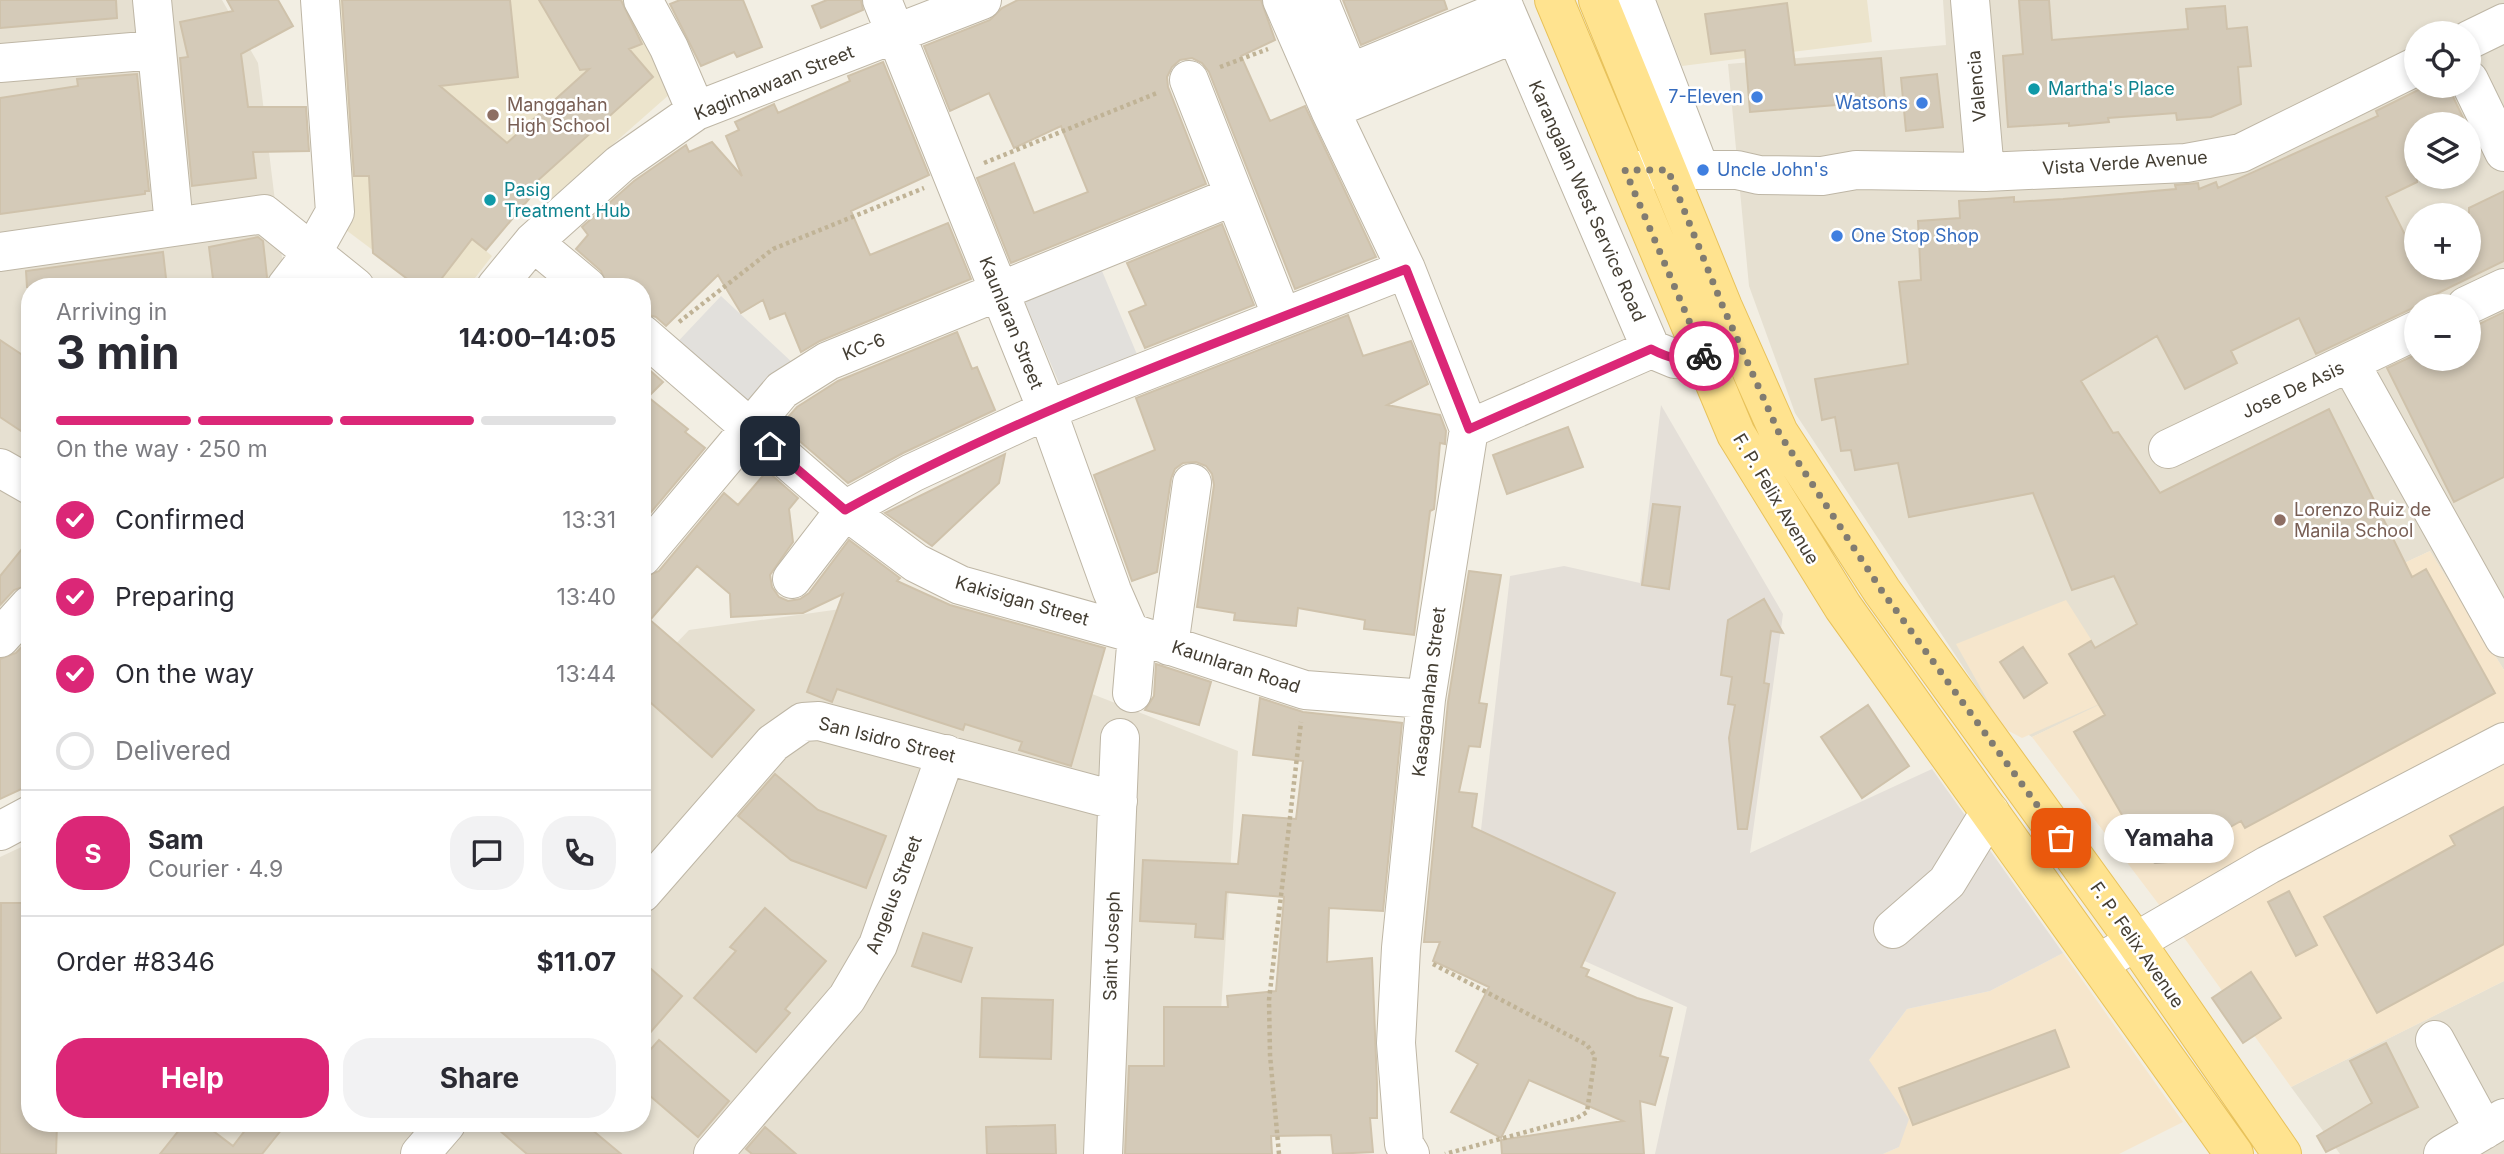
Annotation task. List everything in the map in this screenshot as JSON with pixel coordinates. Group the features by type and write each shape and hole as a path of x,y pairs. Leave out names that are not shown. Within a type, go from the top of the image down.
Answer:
{"main road":[{"name":"F. P. Felix Avenue","path":"1554,0 1736,434 1827,584 2234,1154"},
{"name":"F. P. Felix Avenue","path":"1598,0 1702,170 1723,307 1779,433 1882,591 2135,941 2282,1154"}],"street":[{"path":"152,0 174,225"},
{"path":"293,278 312,253 335,212 320,0"},
{"path":"643,0 669,48 696,111"},
{"name":"Kaunlaran Street","path":"882,0 997,292 1047,410 1112,591 1132,633 1137,658 1132,693"},
{"name":"Kaginhawaan Street","path":"503,278 533,242 620,164 696,111 982,0"},
{"path":"1282,0 1329,110 1406,269 1469,429 1651,349 1675,359 1707,361"},
{"path":"1319,0 1347,68 1352,72 1507,14"},
{"path":"1636,0 1702,170"},
{"name":"Valencia","path":"1970,0 1985,172"},
{"path":"1329,110 1507,14"},
{"name":"Karangalan West Service Road","path":"1507,14 1651,349"},
{"path":"2481,34 2504,23"},
{"path":"0,63 156,50"},
{"name":"Vista Verde Avenue","path":"1625,170 1702,170 1759,175 1822,176 1856,170 1985,172 2186,163 2241,153 2404,72"},
{"path":"1189,80 1282,317"},
{"path":"2478,98 2504,152"},
{"name":"KC-6","path":"751,430 782,390 828,361 1234,196"},
{"path":"0,252 174,225 264,215 344,278"},
{"path":"533,242 575,278"},
{"path":"792,579 845,510 912,473 1047,410 1406,269"},
{"path":"2481,299 2504,288"},
{"name":"Jose De Asis","path":"2168,449 2404,336"},
{"name":"Kakisigan Street","path":"651,341 845,510 916,563 960,585 1132,633"},
{"path":"2350,363 2504,638"},
{"name":"Kasaganahan Street","path":"1410,1154 1404,1144 1396,1043 1401,947 1426,699 1469,429"},
{"path":"651,547 751,430"},
{"path":"0,467 21,480"},
{"path":"1169,646 1192,483"},
{"path":"0,637 21,615"},
{"name":"Kaunlaran Road","path":"1132,633 1305,690 1426,699"},
{"name":"San Isidro Street","path":"651,883 759,757 789,730 803,722 819,721 1118,801"},
{"name":"Saint Joseph","path":"1103,1154 1120,738"},
{"path":"2099,963 2268,865 2504,742"},
{"name":"Angelus Street","path":"713,1154 847,998 878,944 946,754"},
{"path":"1893,929 1947,882 1990,812"},
{"path":"2435,1040 2494,1124 2443,1154"},
{"path":"421,1154 439,1132"}],"path":[{"path":"651,336 773,249 1297,37"},
{"path":"1279,1154 1269,1055 1269,1000 1305,690"},
{"path":"1401,947 1587,1045 1595,1056 1587,1112 1577,1118 1445,1154"}],"shaded area":[{"path":"0,0 222,0 258,63 285,278 21,278 21,692 0,706"},
{"name":"Manggahan High School","path":"333,0 628,0 679,86 552,198 493,145 440,212 492,256 475,278 410,278 346,230"},
{"path":"1656,0 1867,0 1872,42 1682,66"},
{"path":"1943,0 2504,0 2504,670 2430,551 2032,737 1993,712 1795,413 1749,286 1728,64 1946,45"},
{"path":"1097,259 1141,364 1065,397 1020,291"},
{"path":"721,296 795,365 743,420 669,351"},
{"path":"1661,405 1783,614 1750,853 1932,769 2063,953 1990,991 1907,1009 1869,1060 1909,1119 1899,1147 1883,1154 1655,1154 1687,1007 1449,900 1481,830 1510,576 1564,566 1640,583"},
{"path":"2430,551 2504,670 2504,981 2291,1087 2185,939 2032,737 2111,699 2022,738 2003,728 1956,644 2066,600 2125,693"},
{"path":"848,608 987,653 1238,751 1213,1133 1202,1154 0,1154 0,857 21,847 21,1132 651,1132 651,670 689,630"},
{"path":"2063,953 2183,1122 2119,1154 1883,1154 1899,1147 1869,1060 1907,1009 1990,991"},
{"path":"2504,981 2504,1154 2340,1154 2291,1087"}],"building":[{"path":"0,0 116,0 117,18 0,28"},
{"path":"227,0 278,0 293,26 241,54 248,107 306,107 309,151 253,152 256,178 192,186 180,58 188,57 180,22 233,11"},
{"name":"Manggahan High School","path":"342,0 510,0 518,77 440,86 507,143 589,69 580,70 539,0 621,0 642,44 629,49 653,77 535,183 539,187 486,250 472,239 442,278 406,278 373,253 369,176 354,176"},
{"path":"680,0 743,0 762,47 737,57 734,52 701,66 670,4"},
{"path":"827,0 861,0 863,10 821,28 812,6"},
{"path":"1018,0 1261,0 1275,40 1241,56 1270,121 1305,106 1376,257 1295,289 1209,72 1202,63 1192,58 1180,60 1172,67 1167,77 1168,87 1206,184 1011,263 977,178 1014,163 1034,213 1088,192 1061,126 1014,148 989,93 950,111 924,46 990,20 1002,8"},
{"path":"1343,0 1444,0 1447,9 1361,45"},
{"path":"2019,0 2049,0 2052,40 2188,29 2186,9 2225,6 2227,29 2247,27 2251,66 2238,67 2241,104 2211,117 2177,120 2176,113 2108,118 2109,122 2069,126 2069,123 2008,127 2003,56 2023,54"},
{"path":"1787,3 1795,65 1881,58 1885,101 1750,112 1745,50 1711,54 1705,14"},
{"path":"883,62 929,175 851,211 870,255 948,223 971,279 820,341 801,352 785,313 770,319 763,300 741,313 718,275 666,326 651,316 651,278 604,278 601,271 576,249 588,235 582,227 634,181 686,145 689,152 712,142 742,176 726,136 739,130 735,122 774,104 778,113 850,81 848,76"},
{"path":"137,74 149,191 145,191 145,194 0,214 0,98 78,86 77,79"},
{"name":"Watsons","path":"1937,74 1943,127 1906,131 1901,78"},
{"path":"2404,97 2454,98 2460,112 2404,112 2404,188 2386,197 2404,233 2404,280 2465,280 2436,294 2404,294 2404,312 2316,354 2299,318 2231,351 2237,363 2185,389 2157,336 2081,381 2113,433 2118,432 2160,493 2329,409 2412,577 2426,569 2495,693 2245,828 2241,821 2168,862 2155,863 2147,858 2074,732 2105,715 2069,654 2091,641 2095,648 2137,624 2114,576 2072,590 2033,493 1909,517 1898,463 1855,470 1851,450 1841,451 1835,417 1822,420 1815,379 1908,364 1899,282 1921,280 1918,221 1960,218 1959,201 2014,197 2014,202 2063,199 2176,189 2175,185 2198,183 2199,189 2216,182 2218,188 2378,116 2376,111"},
{"path":"2504,191 2504,261 2481,272 2479,203"},
{"path":"1222,224 1254,305 1145,348 1129,312 1146,305 1127,263"},
{"path":"258,237 263,241 267,278 213,278 209,247"},
{"path":"163,252 166,278 26,278 26,271"},
{"path":"2504,312 2504,477 2454,502 2387,368 2404,360 2404,371 2481,371 2481,323"},
{"path":"1348,315 1363,356 1411,341 1428,384 1387,405 1440,415 1446,431 1445,444 1440,443 1434,509 1430,511 1414,635 1364,629 1365,620 1298,608 1296,626 1234,620 1235,613 1197,607 1214,485 1212,474 1206,466 1196,462 1183,463 1175,469 1171,479 1157,572 1132,581 1094,475 1155,450 1136,398"},
{"path":"957,332 972,369 977,367 995,410 903,453 848,483 781,425 797,407 838,381"},
{"path":"0,340 21,354 21,431 0,417"},
{"path":"651,371 663,382 651,394"},
{"path":"651,399 688,429 685,432 705,448 651,512"},
{"path":"1568,427 1583,467 1507,494 1493,455"},
{"path":"1005,454 999,483 932,546 885,513"},
{"path":"767,471 798,498 789,509 793,542 770,575 772,587 779,597 788,601 800,599 809,593 849,540 900,578 897,581 950,605 1105,648 1071,766 1019,750 1022,742 965,724 963,730 837,689 832,702 807,692 843,594 803,613 731,617 730,594 697,566 651,619 651,574 659,571 724,493 738,505"},
{"path":"1653,504 1680,507 1669,589 1642,585"},
{"path":"21,550 21,587 14,590 0,605 0,576"},
{"path":"1469,571 1501,575 1479,703 1487,704 1480,747 1469,746 1459,792 1477,794 1472,827 1615,893 1581,967 1589,970 1586,976 1637,998 1672,1008 1660,1056 1668,1058 1655,1105 1640,1101 1644,1154 1502,1154 1501,1140 1623,1121 1529,1080 1501,1138 1451,1112 1478,1064 1456,1051 1489,987 1433,961 1440,942 1424,942 1448,702"},
{"path":"1764,599 1783,633 1771,631 1764,683 1769,684 1747,829 1738,829 1729,738 1735,705 1728,704 1732,677 1721,675 1728,620"},
{"path":"651,621 754,710 712,757 651,703"},
{"path":"2023,647 2047,683 2024,698 2000,662"},
{"path":"21,648 21,789 0,799 0,659 16,653"},
{"path":"1156,664 1211,682 1199,725 1145,710 1154,696"},
{"path":"1260,698 1303,712 1402,723 1383,911 1329,908 1327,962 1372,958 1377,1084 1377,1118 1370,1118 1373,1152 1333,1154 1331,1135 1271,1136 1272,1154 1125,1154 1129,1066 1164,1066 1164,1007 1228,1007 1227,996 1276,991 1284,897 1226,892 1223,939 1195,937 1196,924 1140,921 1143,860 1238,864 1243,815 1296,819 1303,761 1253,755"},
{"path":"1868,705 1909,766 1862,798 1821,737"},
{"path":"775,774 818,810 886,836 866,888 791,860 738,816"},
{"path":"2504,807 2504,944 2377,1013 2324,917 2455,845 2450,836"},
{"path":"2289,891 2317,945 2296,956 2268,902"},
{"path":"1,903 21,903 21,1132 57,1132 56,1154 0,1154"},
{"path":"765,908 826,961 785,1009 790,1013 756,1052 694,998 736,951 730,947"},
{"path":"923,933 972,948 961,982 912,966"},
{"path":"651,969 682,996 651,1032"},
{"path":"2251,972 2281,1018 2243,1043 2212,998"},
{"path":"982,998 1053,1000 1051,1059 980,1057"},
{"path":"2055,1030 2069,1067 1913,1125 1899,1088"},
{"path":"659,1040 729,1101 698,1137 651,1097 651,1049"},
{"path":"2386,1043 2418,1107 2326,1152 2317,1136 2372,1103 2350,1061"},
{"path":"1055,1125 1056,1154 987,1154 986,1127"},
{"path":"765,1127 796,1154 752,1154 746,1149"},
{"path":"178,1132 215,1132 233,1146 244,1132 280,1132 262,1154 160,1154"},
{"path":"501,1132 595,1132 621,1154 527,1154"}],"way so far":[{"path":"1704,356 1625,170 1668,170 1723,307 1779,433 1882,591 2061,838"}],"place":[{"name":"Martha's Place","path":"2034,89"},
{"name":"7-Eleven","path":"1757,97"},
{"name":"Watsons","path":"1922,103"},
{"name":"Manggahan High School","path":"493,115"},
{"name":"Uncle John's","path":"1703,170"},
{"name":"Pasig Treatment Hub","path":"490,200"},
{"name":"One Stop Shop","path":"1837,236"},
{"name":"Lorenzo Ruiz de Manila School","path":"2280,520"},
{"name":"Yamaha","path":"2061,838"}],"route":[{"path":"770,446 845,510 912,473 1047,410 1406,269 1469,429 1651,349 1664,356 1691,362 1707,361 1704,356"}]}
